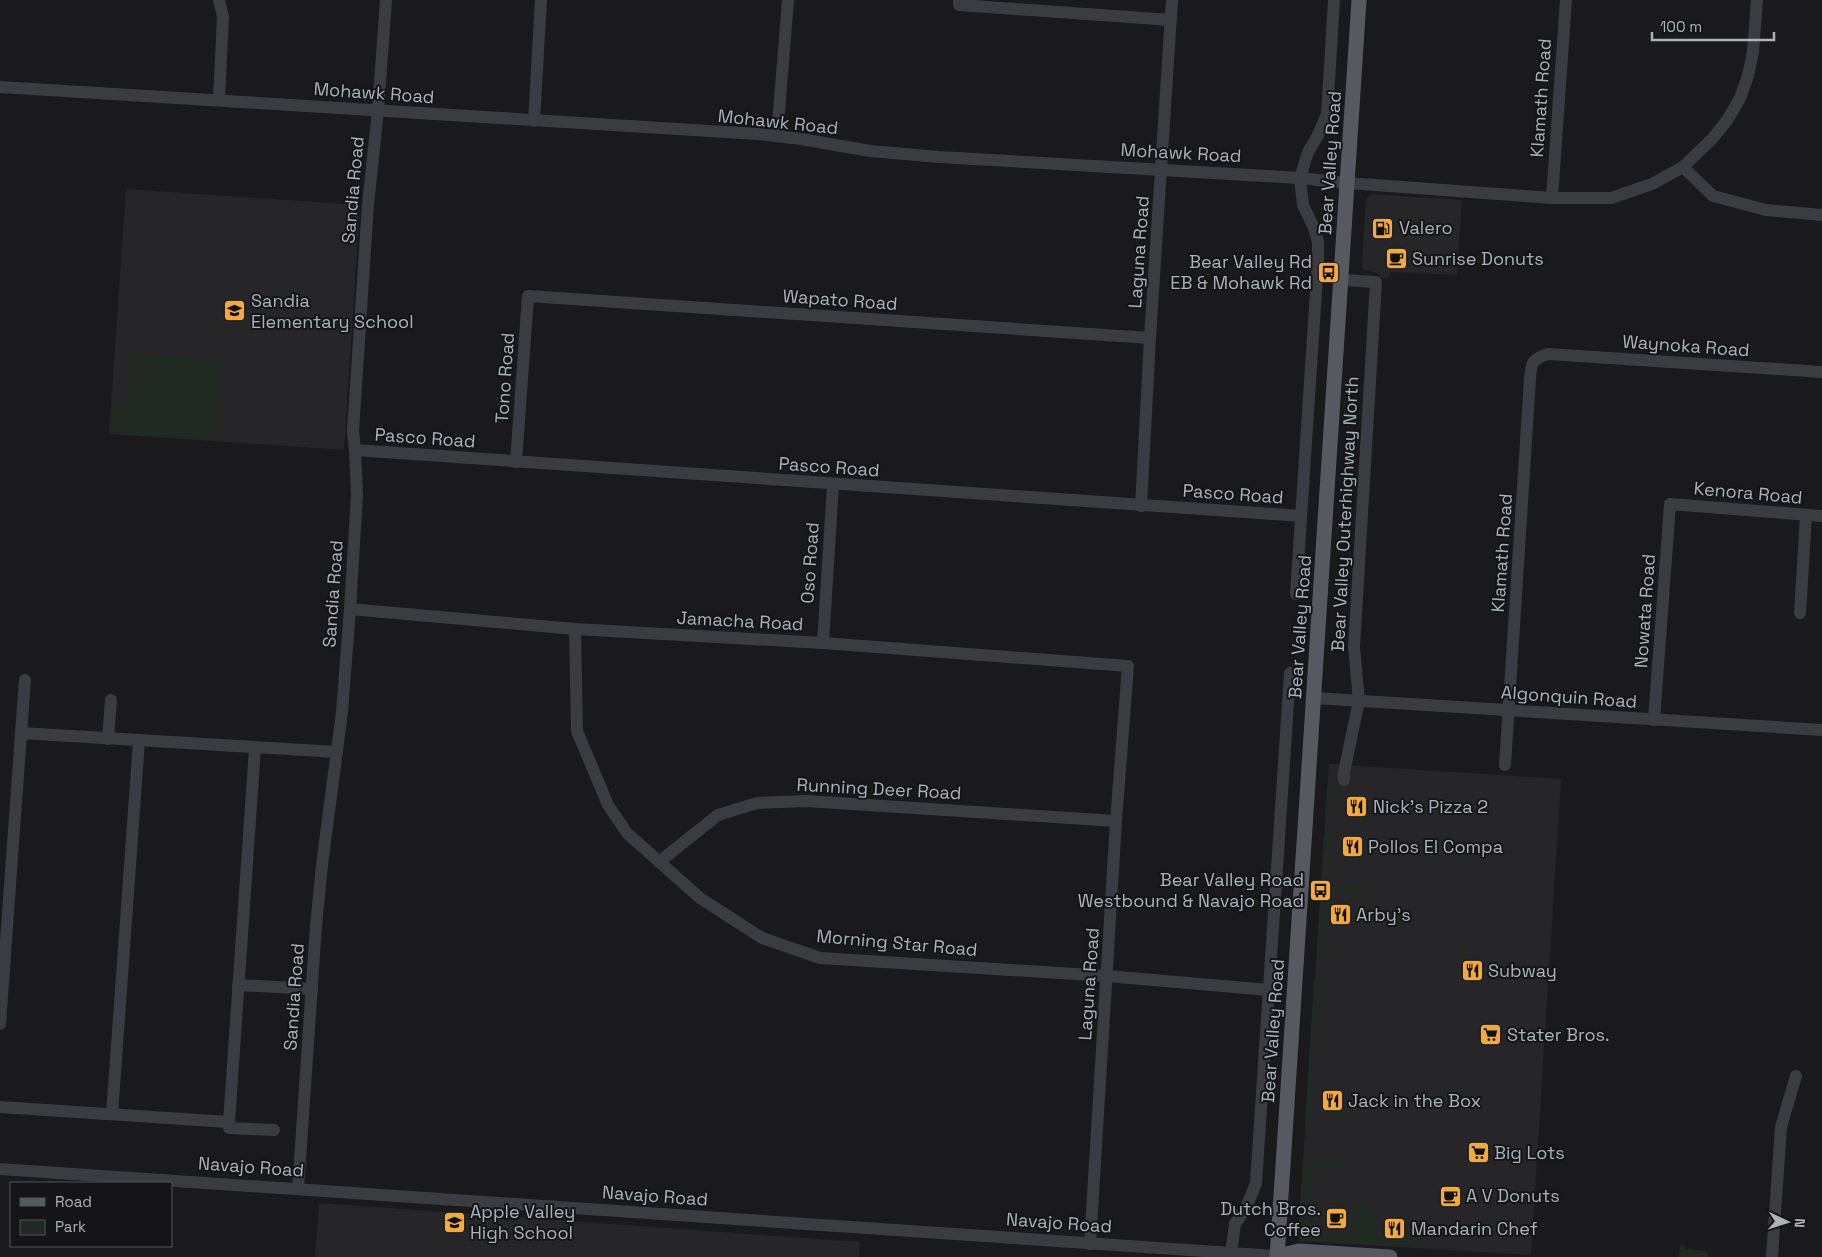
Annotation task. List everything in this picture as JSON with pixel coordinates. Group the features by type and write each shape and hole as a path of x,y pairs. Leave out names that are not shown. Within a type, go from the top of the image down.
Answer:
{"main road":[{"name":"Bear Valley Road","path":"1277,1257 1359,0"},
{"name":"Navajo Road","path":"1277,1257 1299,1251 1390,1257"}],"street":[{"path":"219,100 223,18 220,0"},
{"name":"Sandia Road","path":"298,1189 322,865 338,752 350,609 357,495 353,432 368,205 378,110 386,0"},
{"path":"534,121 541,0"},
{"path":"777,136 788,0"},
{"name":"Laguna Road","path":"1141,506 1172,0"},
{"path":"1296,594 1318,261 1318,242 1314,228 1303,205 1300,178 1308,152 1327,114 1334,0"},
{"name":"Klamath Road","path":"1552,198 1566,0"},
{"name":"Mohawk Road","path":"0,87 777,136 870,151 949,158 1300,178 1552,198 1611,198 1652,184 1683,167 1713,138 1728,119 1740,98 1748,76 1753,52 1757,0"},
{"path":"959,3 1171,20"},
{"path":"1683,167 1713,196 1766,210 1822,215"},
{"name":"Bear Valley Outerhighway North","path":"1342,280 1376,282 1354,647 1359,701 1344,780"},
{"name":"Wapato Road","path":"528,296 1150,338"},
{"name":"Tono Road","path":"516,462 528,296"},
{"name":"Klamath Road","path":"1506,764 1531,366 1536,358 1548,354"},
{"name":"Waynoka Road","path":"1548,354 1822,372"},
{"name":"Pasco Road","path":"355,450 833,485 1301,516"},
{"name":"Oso Road","path":"823,643 833,485"},
{"name":"Kenora Road","path":"1670,504 1822,516"},
{"name":"Nowata Road","path":"1654,720 1670,504"},
{"path":"1800,613 1806,516"},
{"name":"Jamacha Road","path":"350,609 575,629 823,643 1128,666"},
{"name":"Morning Star Road","path":"575,629 577,731 608,805 627,833 700,898 762,938 820,958 1107,976 1269,990"},
{"name":"Laguna Road","path":"1090,1244 1116,821 1128,666"},
{"path":"1231,1253 1235,1224 1253,1195 1256,1183 1290,673"},
{"path":"0,1024 24,680"},
{"name":"Algonquin Road","path":"1314,698 1822,730"},
{"path":"108,738 111,700"},
{"path":"21,733 338,752"},
{"path":"112,1114 140,741"},
{"path":"254,748 229,1128 274,1130"},
{"name":"Running Deer Road","path":"659,862 718,815 757,803 806,801 1116,821"},
{"path":"238,985 312,989"},
{"path":"1772,1257 1781,1127 1796,1076"},
{"path":"0,1107 229,1122"},
{"name":"Navajo Road","path":"0,1169 1277,1257"}],"shaded area":[{"name":"Sandia Elementary School","path":"126,189 360,205 344,450 109,434"},
{"path":"1372,194 1462,200 1457,275 1390,272 1390,277 1383,278 1377,273 1363,269 1366,200"},
{"path":"1329,764 1561,779 1531,1255 1298,1241"},
{"name":"Apple Valley High School","path":"319,1203 860,1242 859,1257 315,1257"}],"green space":[{"path":"132,353 221,360 216,440 110,433 112,404 128,405"},
{"path":"1327,785 1339,786 1339,790 1332,790 1330,817 1337,817 1336,822 1325,821"},
{"path":"1329,833 1337,833 1337,837 1331,842 1330,848 1323,848 1324,836 1328,837"},
{"path":"1323,850 1330,850 1329,869 1322,869"},
{"path":"1322,871 1329,871 1328,885 1360,887 1360,891 1356,893 1333,892 1329,920 1319,919"},
{"path":"1319,921 1329,922 1328,933 1323,933 1323,954 1353,957 1354,950 1356,950 1355,958 1352,960 1319,958 1320,954 1317,951"},
{"path":"1458,949 1468,950 1468,962 1462,962"},
{"path":"1319,973 1341,975 1354,973 1356,979 1326,977 1325,985 1319,984 1313,1072 1317,1072 1312,1082 1317,1090 1314,1094 1312,1121 1305,1122 1314,982"},
{"path":"1332,1107 1347,1108 1348,1114 1326,1113 1325,1111 1331,1111"},
{"path":"1306,1123 1310,1123 1308,1147 1304,1147"},
{"path":"1303,1159 1343,1162 1345,1164 1341,1168 1323,1167 1315,1172 1311,1222 1317,1231 1346,1233 1351,1227 1353,1208 1359,1207 1369,1209 1369,1216 1374,1216 1374,1228 1381,1237 1411,1238 1419,1230 1423,1213 1422,1244 1419,1243 1417,1247 1414,1247 1300,1239 1298,1237"},
{"path":"1680,1245 1685,1245 1685,1249 1707,1251 1709,1257 1679,1257"}],"place":[{"name":"Valero","path":"1383,228"},
{"name":"Sunrise Donuts","path":"1396,259"},
{"name":"Bear Valley Rd EB & Mohawk Rd","path":"1328,272"},
{"name":"Sandia Elementary School","path":"235,311"},
{"name":"Nick's Pizza 2","path":"1357,807"},
{"name":"Pollos El Compa","path":"1352,847"},
{"name":"Bear Valley Road Westbound & Navajo Road","path":"1320,890"},
{"name":"Arby's","path":"1340,915"},
{"name":"Subway","path":"1472,971"},
{"name":"Stater Bros.","path":"1491,1035"},
{"name":"Jack in the Box","path":"1332,1101"},
{"name":"Big Lots","path":"1478,1153"},
{"name":"A V Donuts","path":"1450,1196"},
{"name":"Dutch Bros. Coffee","path":"1337,1219"},
{"name":"Apple Valley High School","path":"454,1222"},
{"name":"Mandarin Chef","path":"1395,1229"}]}
